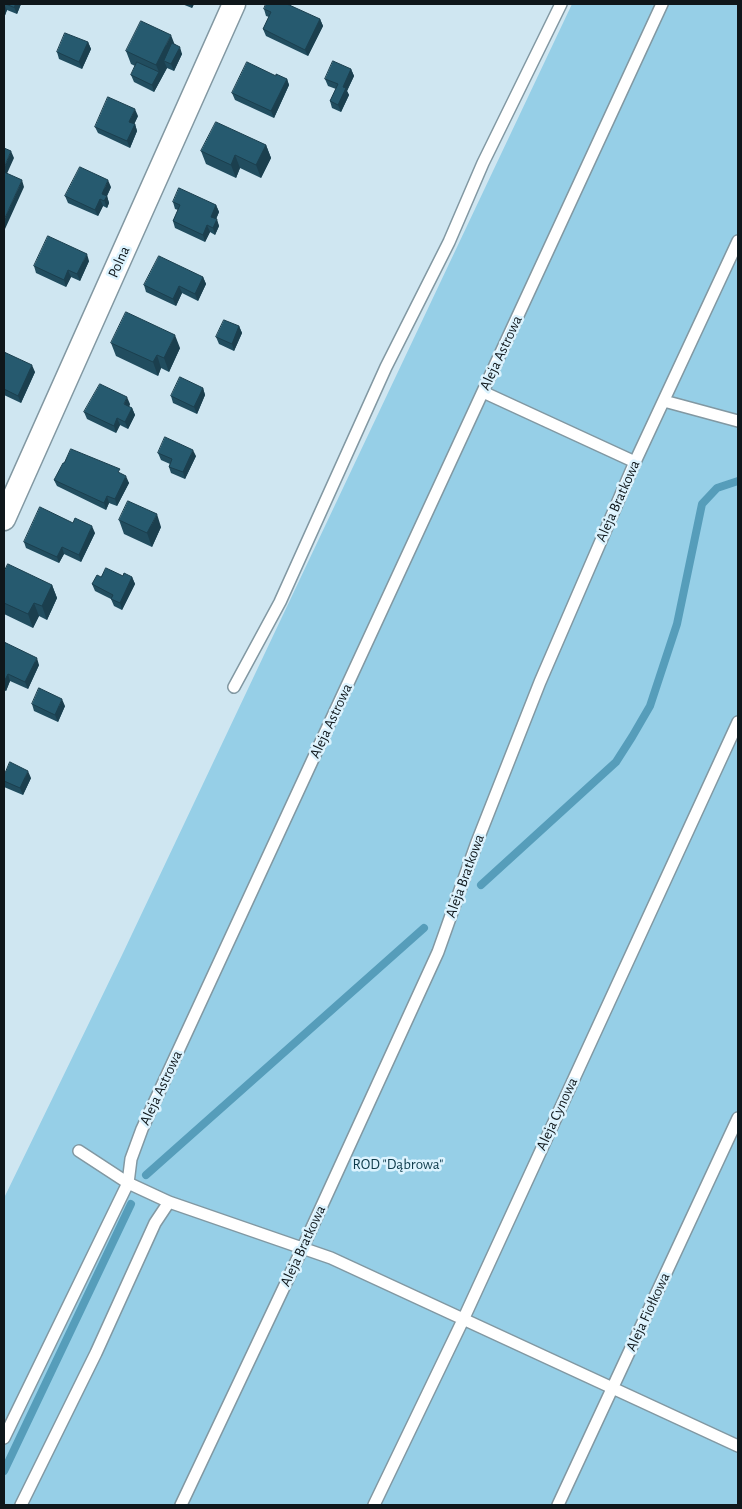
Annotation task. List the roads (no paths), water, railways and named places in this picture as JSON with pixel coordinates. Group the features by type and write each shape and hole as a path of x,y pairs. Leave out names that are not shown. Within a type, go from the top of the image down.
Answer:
{"street":[{"name":"Polna","path":"4,519 234,4"}],"lane":[{"path":"234,687 280,602 358,433 386,367 449,242 483,163 561,4"},
{"name":"Aleja Astrowa","path":"4,1438 128,1183 131,1158 142,1129 662,4"},
{"name":"Aleja Bratkowa","path":"181,1505 303,1247 438,952 477,842 540,682 635,462 738,241"},
{"path":"483,392 635,462"},
{"path":"664,401 738,421"},
{"name":"Aleja Cynowa","path":"374,1505 463,1320 738,722"},
{"name":"Aleja Fiołkowa","path":"558,1505 738,1118"},
{"path":"79,1151 128,1183 168,1202 303,1247 738,1446"},
{"path":"21,1505 96,1353 155,1223 168,1202"}],"waterway":[{"path":"481,885 616,762 632,737 650,706 677,624 702,504 717,488 738,481"},
{"path":"146,1175 424,928"},
{"path":"4,1471 131,1204"}],"park label":[{"name":"ROD \"Dąbrowa\"","path":"398,1164"}]}
